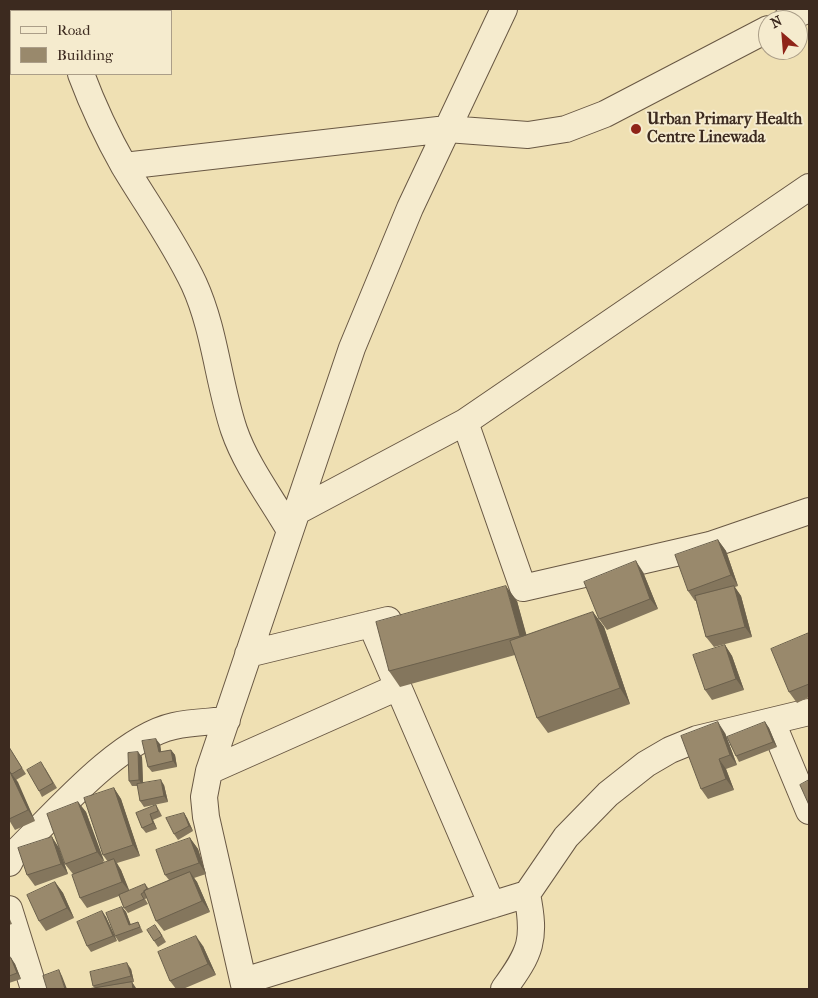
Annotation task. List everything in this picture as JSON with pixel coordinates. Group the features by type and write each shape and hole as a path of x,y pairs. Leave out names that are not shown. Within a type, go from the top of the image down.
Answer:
{"street":[{"path":"504,9 410,208 352,348 209,771 204,797 206,817 244,985 527,894 566,837 608,794 646,764 670,750 697,739 809,712"},
{"path":"124,166 447,129 528,135 566,129 605,114 758,34"},
{"path":"80,75 95,111 124,166 171,239 194,285 211,331 234,431 253,468 293,521"},
{"path":"293,521 466,422 709,258 809,187"},
{"path":"466,422 513,590 710,545 809,511"},
{"path":"248,654 409,615"},
{"path":"371,624 492,905"},
{"path":"209,771 398,687"},
{"path":"9,862 13,855 113,757 148,736 173,726 227,720"},
{"path":"772,722 809,811"},
{"path":"504,989 523,963 532,941 532,919 527,894"},
{"path":"9,909 13,937 34,989"}],"building":[{"path":"718,540 731,575 688,591 675,555"},
{"path":"636,561 650,599 599,619 584,582"},
{"path":"506,586 520,636 389,671 376,622"},
{"path":"734,586 745,627 706,637 695,596"},
{"path":"593,612 620,688 537,718 510,641"},
{"path":"809,633 809,684 789,692 771,649"},
{"path":"725,645 736,679 705,690 693,655"},
{"path":"718,722 730,755 719,759 726,779 701,789 681,736"},
{"path":"765,722 773,742 736,756 727,737"},
{"path":"156,739 159,752 171,750 173,761 148,767 142,741"},
{"path":"9,747 22,768 12,774 9,773"},
{"path":"138,752 139,780 129,781 128,753"},
{"path":"41,762 53,783 39,791 27,770"},
{"path":"9,773 28,810 9,819"},
{"path":"161,780 164,796 140,801 137,784"},
{"path":"809,780 809,805 800,785"},
{"path":"114,788 133,845 103,855 84,798"},
{"path":"78,802 97,852 65,864 47,814"},
{"path":"156,805 158,811 150,814 153,823 142,828 136,813"},
{"path":"184,813 189,826 174,834 166,818"},
{"path":"52,837 61,864 27,875 18,848"},
{"path":"190,838 199,863 165,875 156,850"},
{"path":"114,859 122,882 80,898 72,875"},
{"path":"190,872 202,901 156,921 144,891"},
{"path":"55,882 67,908 39,921 27,895"},
{"path":"145,884 147,889 141,894 144,899 124,908 119,895"},
{"path":"122,907 129,925 138,922 140,927 115,936 106,913"},
{"path":"102,911 113,936 87,946 77,922"},
{"path":"155,925 162,936 154,941 147,930"},
{"path":"196,936 208,964 170,981 158,952"},
{"path":"11,958 17,973 9,976 9,959"},
{"path":"127,963 131,976 93,986 90,972"},
{"path":"59,970 65,989 47,989 43,976"},
{"path":"132,982 133,989 88,989"}],"place":[{"name":"Urban Primary Health Centre Linewada","path":"636,129"}]}
